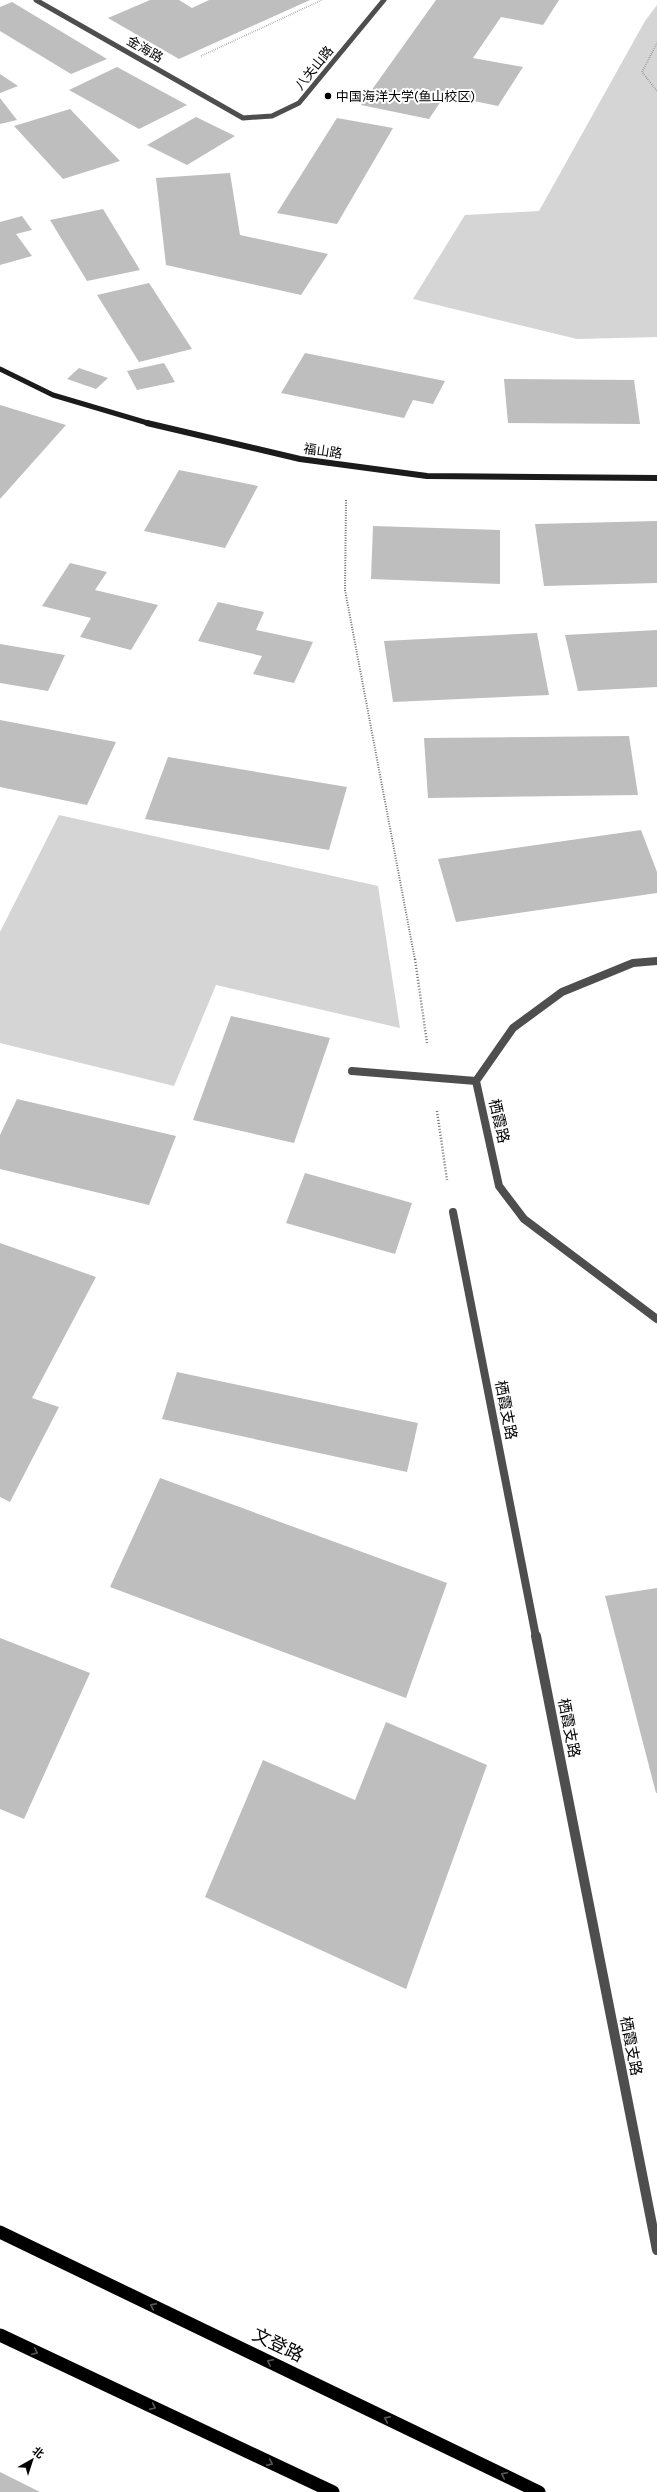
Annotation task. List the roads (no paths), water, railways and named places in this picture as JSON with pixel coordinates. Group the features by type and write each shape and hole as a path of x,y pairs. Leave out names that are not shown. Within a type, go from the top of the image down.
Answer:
{"main road":[{"name":"文登路","path":"0,2232 539,2492"},
{"path":"0,2335 333,2492"}],"street":[{"name":"金海路","path":"36,0 243,118"},
{"name":"八关山路","path":"243,118 265,119 285,112 299,103 384,0"},
{"name":"福山路","path":"0,369 53,395 160,427 300,459 428,476 630,479 657,478"},
{"name":"栖霞路","path":"657,960 634,963 562,992 513,1028 476,1081 499,1186 520,1214 524,1219 657,1319"},
{"path":"352,1071 476,1081"},
{"name":"栖霞支路","path":"453,1212 657,2250"}],"place":[{"name":"中国海洋大学(鱼山校区)","path":"328,96"}]}
